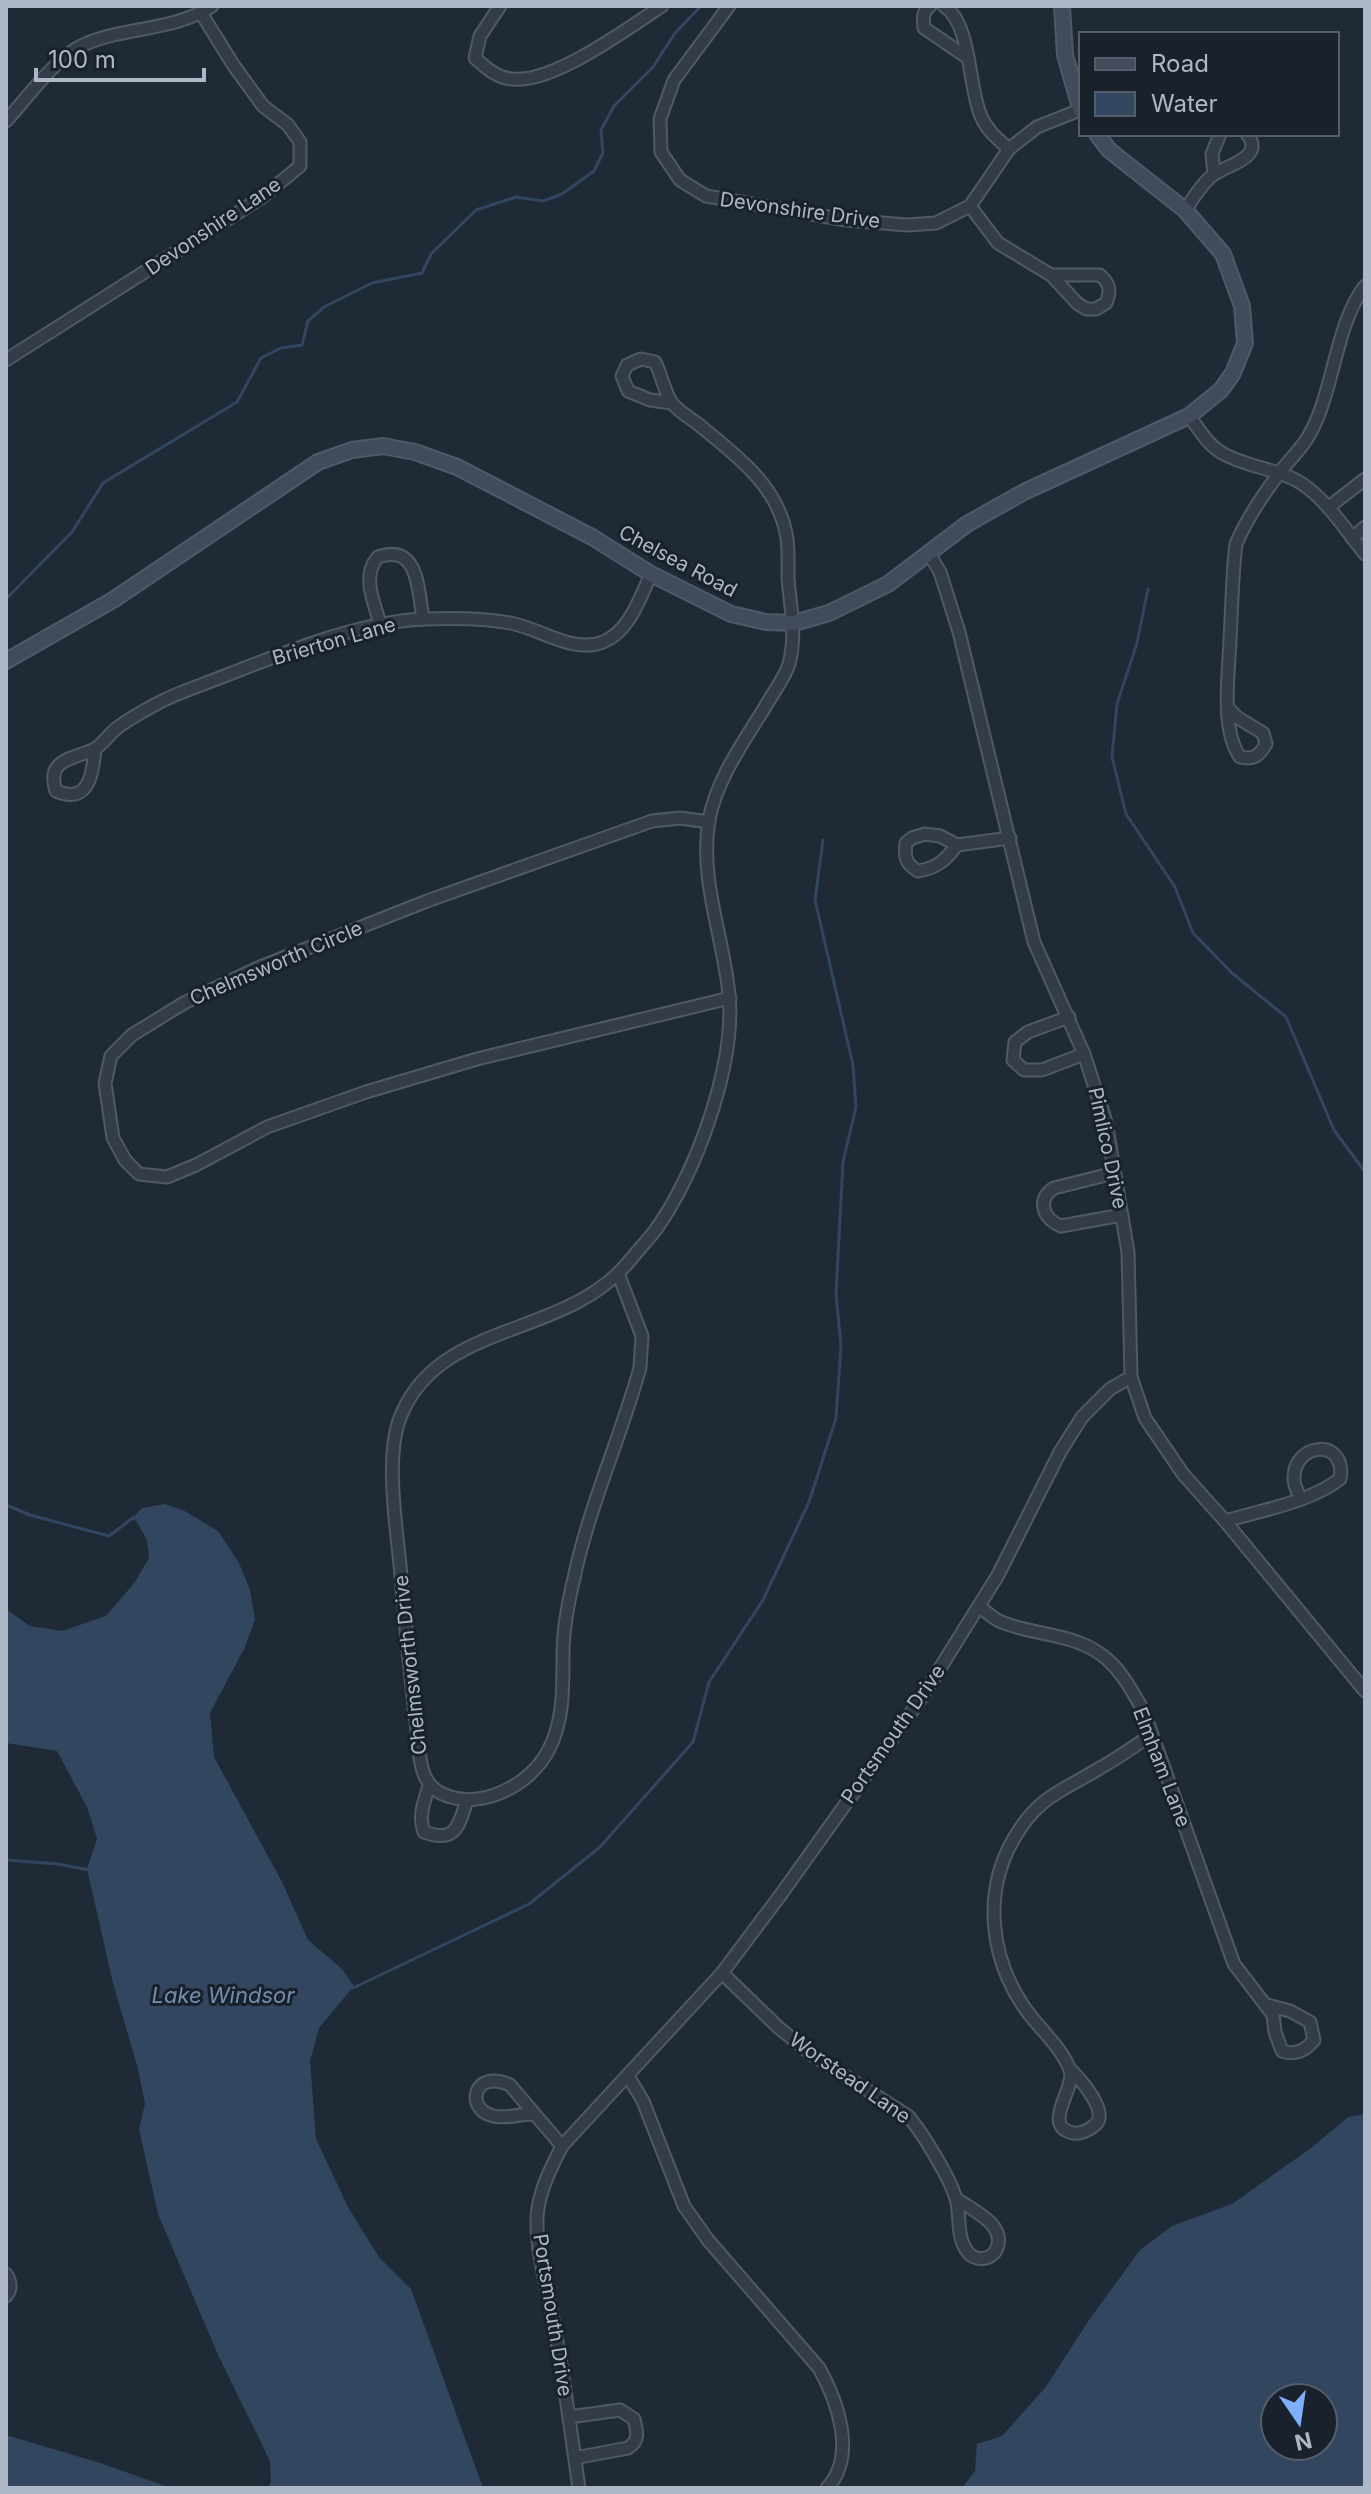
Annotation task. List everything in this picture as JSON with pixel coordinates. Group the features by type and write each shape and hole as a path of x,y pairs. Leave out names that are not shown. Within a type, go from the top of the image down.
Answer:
{"street":[{"path":"500,6 480,36 475,58 490,72 513,80 536,76 577,60 662,6"},
{"name":"Devonshire Drive","path":"729,6 674,80 660,119 661,152 680,180 706,196 846,220 907,225 936,223 970,206"},
{"path":"930,6 922,18 924,28 969,58"},
{"path":"944,6 952,11 958,24 969,58 980,114 989,131 1009,149"},
{"path":"1062,6 1065,55 1079,107"},
{"path":"6,121 56,66 79,47 107,36 166,24 206,9"},
{"name":"Devonshire Lane","path":"6,360 261,198 300,166 300,142 288,125 263,106 234,66 206,9"},
{"path":"1051,275 1100,275 1108,283 1110,293 1106,303 1096,309 1086,309 1077,303 1051,275 998,243 970,206 1009,149 1037,127 1079,111"},
{"name":"Chelsea Road","path":"6,661 113,600 318,462 352,450 383,446 415,452 457,467 592,537 651,574 731,614 766,622 794,623 829,613 888,584 967,524 1024,492 1189,416 1221,390 1233,373 1245,343 1242,306 1223,254 1185,210 1109,150 1098,136"},
{"path":"1214,174 1212,154 1219,136"},
{"path":"1185,210 1214,174 1248,156 1252,149 1249,136"},
{"path":"1228,708 1263,733 1266,744 1261,755 1251,759 1240,757 1235,749 1228,708 1236,544 1244,525 1279,473 1309,436 1352,309 1365,286"},
{"path":"641,359 655,362 672,403 638,397 628,391 622,376 627,365 641,359"},
{"name":"Chelmsworth Drive","path":"429,1786 420,1759 394,1499 394,1453 399,1418 414,1390 437,1365 464,1349 561,1311 590,1295 618,1273 656,1230 677,1193 696,1154 726,1060 730,998 710,895 707,862 709,822 718,787 788,667 794,623 786,532 773,498 751,468 672,403"},
{"path":"1189,416 1220,452 1307,486 1329,507 1365,554"},
{"path":"1329,507 1365,479"},
{"path":"1352,538 1365,527"},
{"name":"Pimlico Drive","path":"928,552 940,572 959,632 1034,942 1084,1054 1106,1122 1128,1252 1131,1377 1145,1418 1183,1474 1365,1691"},
{"path":"380,624 369,572 378,557 388,554 397,553 411,565 423,619"},
{"name":"Brierton Lane","path":"95,749 92,778 86,787 67,795 56,791 53,782 55,771 61,763 95,749 118,727 165,700 276,656 380,624 423,619 511,623 584,647 605,641 621,630 651,574"},
{"name":"Chelmsworth Circle","path":"709,822 680,818 652,821 334,936 184,1003 132,1035 111,1056 105,1083 113,1138 125,1160 139,1174 167,1177 267,1127 366,1092 477,1059 730,998"},
{"path":"957,845 945,861 931,869 918,871 909,865 904,856 906,843 925,834 940,836 957,845 1010,838"},
{"path":"1069,1017 1028,1032 1015,1042 1013,1060 1024,1070 1042,1070 1084,1054"},
{"path":"1114,1173 1054,1188 1046,1193 1044,1211 1051,1222 1061,1226 1122,1215"},
{"path":"467,1800 459,1827 452,1833 434,1836 424,1832 421,1815 429,1786 448,1797 467,1800 488,1798 507,1791 542,1760 551,1747 562,1700 565,1624 575,1574 640,1368 642,1336 618,1273"},
{"name":"Portsmouth Drive","path":"579,2488 542,2266 538,2205 562,2146 722,1973 782,1893 913,1709 979,1606 1060,1452 1082,1417 1110,1389 1131,1377"},
{"path":"1225,1521 1300,1498 1327,1489 1340,1479 1342,1467 1330,1451 1318,1449 1304,1454 1294,1479 1300,1498"},
{"name":"Elmham Lane","path":"979,1606 997,1620 1067,1638 1094,1649 1122,1675 1138,1702 1151,1735 1234,1964 1273,2015 1282,2051 1294,2053 1310,2046 1314,2035 1310,2022 1290,2011 1267,2005"},
{"path":"1070,2069 1072,2079 1059,2114 1064,2128 1079,2133 1097,2124 1100,2113 1082,2081 1024,2006 1008,1978 996,1944 993,1916 997,1880 1013,1840 1043,1800 1151,1735"},
{"name":"Worstead Lane","path":"722,1973 811,2054 908,2116 919,2128 957,2199 963,2245 970,2256 979,2259 989,2257 996,2251 998,2243 992,2225 957,2199"},
{"path":"628,2076 643,2101 684,2206 708,2240 819,2368 829,2386 837,2406 842,2446 841,2463 827,2488"},
{"path":"533,2114 488,2115 476,2101 476,2092 481,2083 499,2080 510,2085 562,2146"},
{"path":"6,2274 10,2291 6,2296"},
{"path":"569,2417 620,2410 634,2419 638,2437 628,2448 575,2458"}],"water":[{"name":"Lake Windsor","path":"165,1504 183,1510 218,1531 239,1563 250,1590 255,1620 244,1649 210,1713 214,1757 282,1882 308,1940 342,1969 354,1986 319,2028 310,2061 316,2139 349,2209 379,2257 411,2289 483,2488 268,2488 271,2482 270,2461 219,2357 158,2214 139,2129 145,2104 138,2069 113,1983 87,1869 97,1839 87,1807 57,1751 6,1743 6,1609 30,1626 62,1631 106,1616 135,1582 149,1558 147,1540 134,1517 142,1508"},
{"path":"1365,2114 1365,2488 962,2488 975,2471 977,2444 1002,2436 1045,2388 1140,2250 1172,2226 1232,2204 1311,2148 1348,2117"},
{"path":"6,2435 100,2463 171,2488 6,2488"}],"waterway":[{"path":"6,599 72,532 103,483 237,402 261,358 281,348 302,345 308,321 324,307 372,283 422,273 431,254 476,210 516,197 543,201 562,194 594,171 603,153 601,130 614,106 653,67 675,33 701,6"},
{"path":"1148,589 1137,643 1117,704 1112,757 1126,814 1175,887 1193,933 1232,973 1286,1017 1334,1130 1365,1172"},
{"path":"353,1988 529,1904 600,1847 693,1742 709,1682 763,1600 809,1502 836,1418 841,1346 836,1294 843,1162 856,1107 853,1065 815,900 823,840"},
{"path":"6,1505 30,1515 109,1536 135,1519"},
{"path":"6,1860 89,1870"}]}
